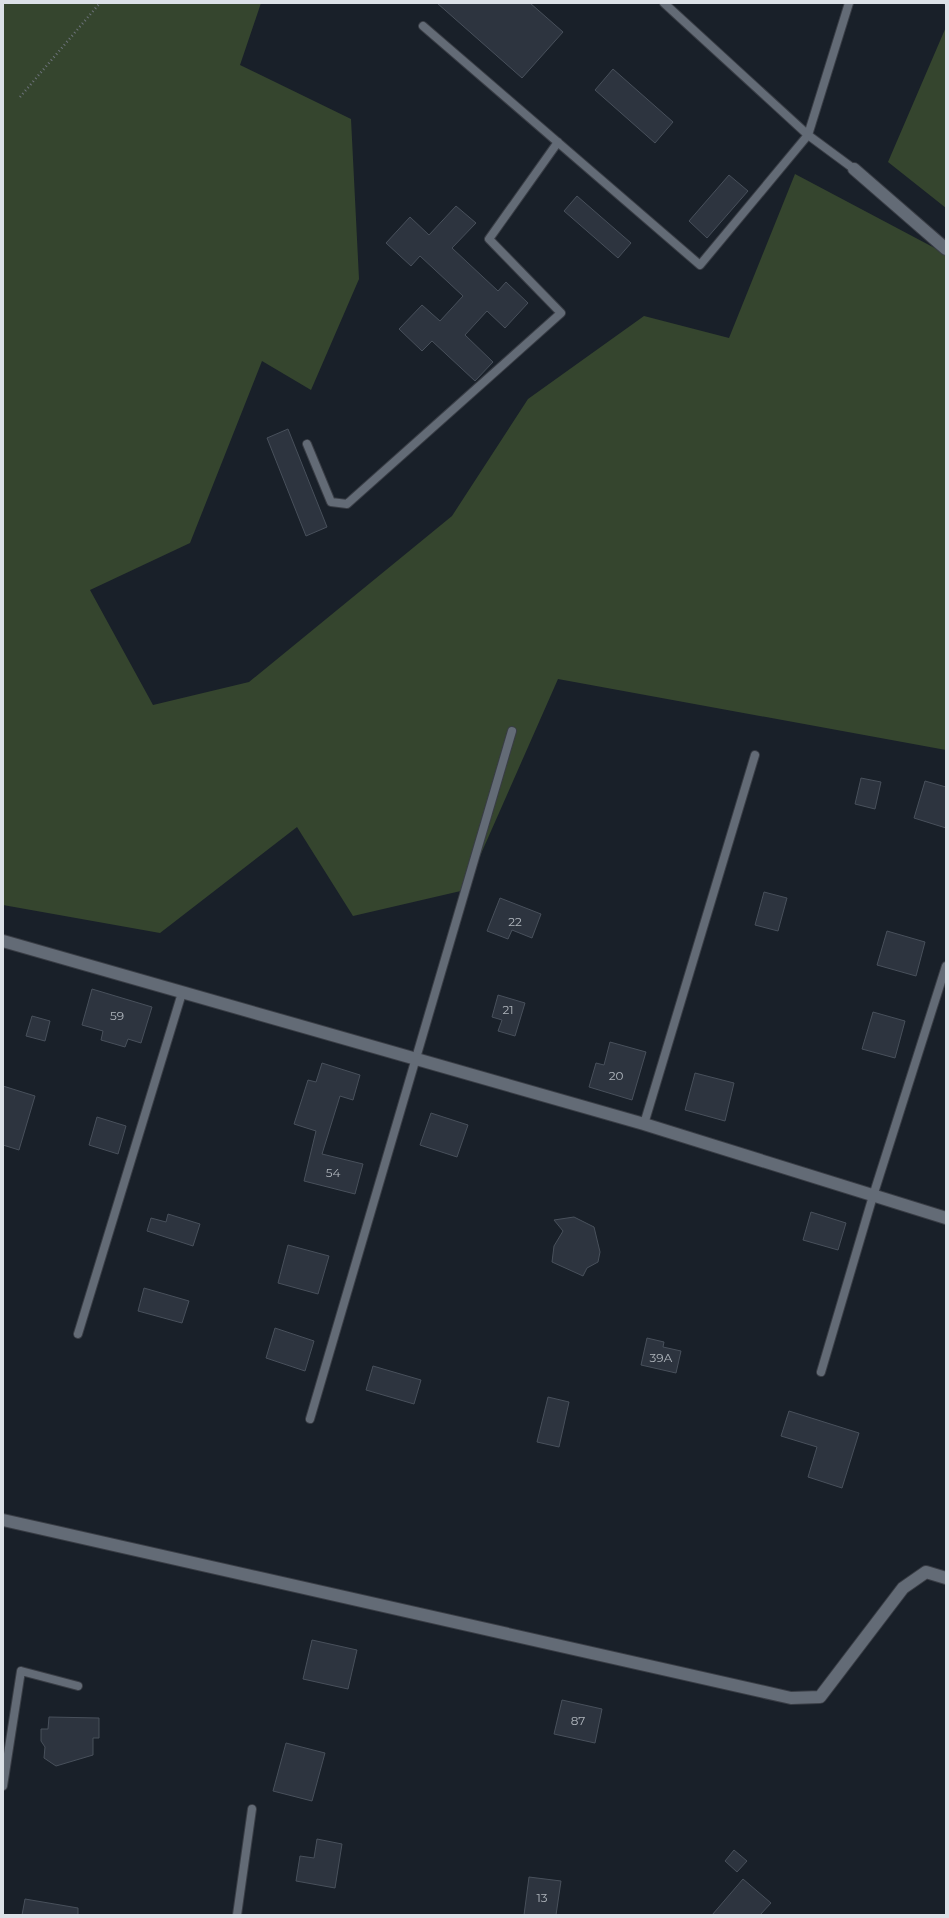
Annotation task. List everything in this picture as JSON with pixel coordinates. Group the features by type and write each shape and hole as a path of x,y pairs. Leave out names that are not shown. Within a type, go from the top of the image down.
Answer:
{"street":[{"path":"854,169 946,249"},
{"path":"3,941 414,1060 644,1124 946,1218"},
{"path":"3,1520 791,1698 820,1697 903,1588 926,1572 946,1578"}],"lane":[{"path":"664,3 808,135 854,169"},
{"path":"424,26 700,264 808,135 849,4"},
{"path":"307,444 330,502 347,504 561,313 489,239 558,142"},
{"path":"310,1419 414,1060 512,732"},
{"path":"644,1124 755,755"},
{"path":"821,1372 946,966"},
{"path":"78,1334 182,992"},
{"path":"3,1786 21,1671 78,1686"},
{"path":"237,1915 252,1809"}],"path":[{"path":"20,96 100,3"},
{"path":"945,3 946,7"}],"green space":[{"path":"3,3 261,3 240,65 351,119 359,279 311,390 262,361 190,543 90,590 153,705 249,682 452,516 528,399 644,316 729,338 795,174 946,254 946,750 558,679 465,890 353,916 297,827 160,933 3,905"},
{"path":"946,27 946,208 888,162"}],"building":[{"path":"437,3 530,3 563,32 522,78"},
{"path":"613,69 673,122 655,143 595,90"},
{"path":"729,175 748,191 707,238 689,221"},
{"path":"577,196 631,243 618,258 564,211"},
{"path":"456,206 476,223 452,248 498,291 506,282 528,303 505,328 487,311 465,335 493,362 475,381 432,341 422,351 399,329 422,305 440,321 463,296 420,256 411,266 386,243 410,217 429,235"},
{"path":"288,429 327,527 306,536 267,438"},
{"path":"861,778 881,782 875,809 855,804"},
{"path":"925,781 946,787 946,828 914,818"},
{"path":"764,892 787,898 778,931 755,925"},
{"path":"500,898 541,914 532,938 512,930 508,939 487,931"},
{"path":"887,931 925,942 916,976 877,965"},
{"path":"92,989 152,1007 141,1043 128,1039 125,1047 101,1040 103,1031 82,1025"},
{"path":"498,995 525,1003 515,1036 498,1031 502,1020 492,1017"},
{"path":"873,1012 905,1021 895,1058 862,1049"},
{"path":"32,1016 50,1021 45,1041 26,1036"},
{"path":"610,1042 646,1052 632,1100 589,1087 596,1063 604,1065"},
{"path":"322,1063 360,1075 353,1100 340,1096 322,1154 363,1164 355,1194 304,1181 316,1131 294,1124 308,1080 316,1082"},
{"path":"695,1073 734,1083 725,1121 685,1110"},
{"path":"3,1086 35,1096 19,1150 3,1145"},
{"path":"431,1113 468,1125 457,1157 420,1145"},
{"path":"97,1117 126,1126 118,1154 89,1145"},
{"path":"811,1212 846,1223 838,1250 803,1240"},
{"path":"168,1214 200,1224 193,1246 147,1231 151,1218 166,1222"},
{"path":"574,1217 594,1227 600,1252 598,1262 587,1268 583,1276 552,1262 554,1246 563,1231 554,1220"},
{"path":"288,1245 329,1256 318,1294 278,1283"},
{"path":"144,1288 189,1301 182,1323 138,1311"},
{"path":"275,1328 314,1341 305,1371 266,1358"},
{"path":"647,1338 664,1342 663,1347 681,1351 676,1373 641,1365"},
{"path":"373,1366 421,1380 414,1404 366,1390"},
{"path":"548,1397 569,1402 559,1447 537,1442"},
{"path":"789,1411 859,1433 842,1488 808,1477 817,1447 781,1436"},
{"path":"312,1640 357,1650 348,1689 303,1679"},
{"path":"562,1700 602,1709 595,1743 554,1734"},
{"path":"49,1717 99,1718 99,1738 93,1738 93,1755 56,1766 44,1758 45,1747 41,1741 41,1729 48,1729"},
{"path":"286,1743 325,1753 312,1801 273,1791"},
{"path":"317,1839 342,1844 335,1888 296,1881 300,1856 314,1858"},
{"path":"734,1850 747,1861 737,1872 725,1861"},
{"path":"529,1877 561,1881 556,1915 524,1915"},
{"path":"743,1879 771,1903 760,1915 712,1915"},
{"path":"25,1899 78,1908 78,1915 22,1915"}]}
